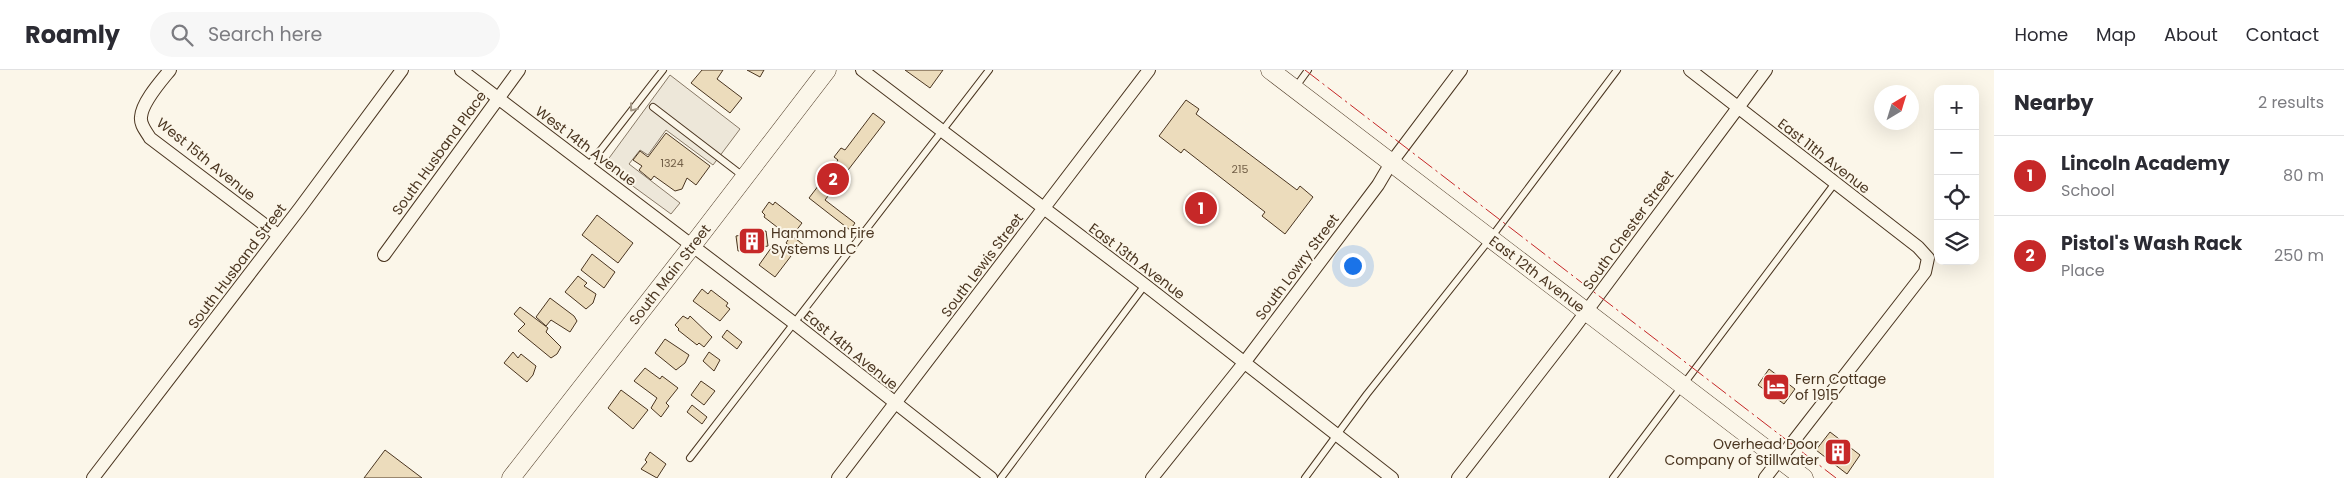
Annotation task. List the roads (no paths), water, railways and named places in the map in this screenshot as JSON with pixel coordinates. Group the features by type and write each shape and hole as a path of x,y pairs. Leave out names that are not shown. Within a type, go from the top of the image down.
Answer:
{"main road":[{"name":"South Main Street","path":"511,478 826,70"},
{"name":"East 12th Avenue","path":"1270,70 1804,478"}],"street":[{"name":"West 15th Avenue","path":"170,70 150,96 141,116 142,123 150,138 278,235"},
{"name":"South Husband Street","path":"93,478 402,70"},
{"name":"West 14th Avenue","path":"462,70 692,246"},
{"name":"South Husband Place","path":"384,255 519,70"},
{"name":"East 13th Avenue","path":"862,70 941,132 1145,285 1392,478"},
{"name":"South Lewis Street","path":"838,478 1149,70"},
{"name":"South Lowry Street","path":"1152,478 1244,363 1461,70"},
{"name":"East 11th Avenue","path":"1690,70 1918,247 1928,258 1925,272 1780,459"},
{"name":"South Chester Street","path":"1458,478 1586,313 1737,106 1766,70"},
{"name":"East 14th Avenue","path":"692,246 794,323 991,478"},
{"path":"1765,478 1780,459"}],"lane":[{"path":"588,165 663,70"},
{"path":"690,458 989,70"},
{"path":"1294,88 1308,70"},
{"path":"1305,478 1338,436 1367,394 1490,239 1617,70"},
{"path":"653,107 744,177"},
{"path":"1613,478 1835,183"},
{"path":"1001,478 1145,285"}],"place":[{"name":"Pistol's Wash Rack","path":"833,179"},
{"name":"Lincoln Academy","path":"1201,208"},
{"name":"Hammond Fire Systems LLC","path":"752,241"},
{"name":"Fern Cottage of 1915","path":"1776,387"},
{"name":"Overhead Door Company of Stillwater","path":"1838,452"}]}
